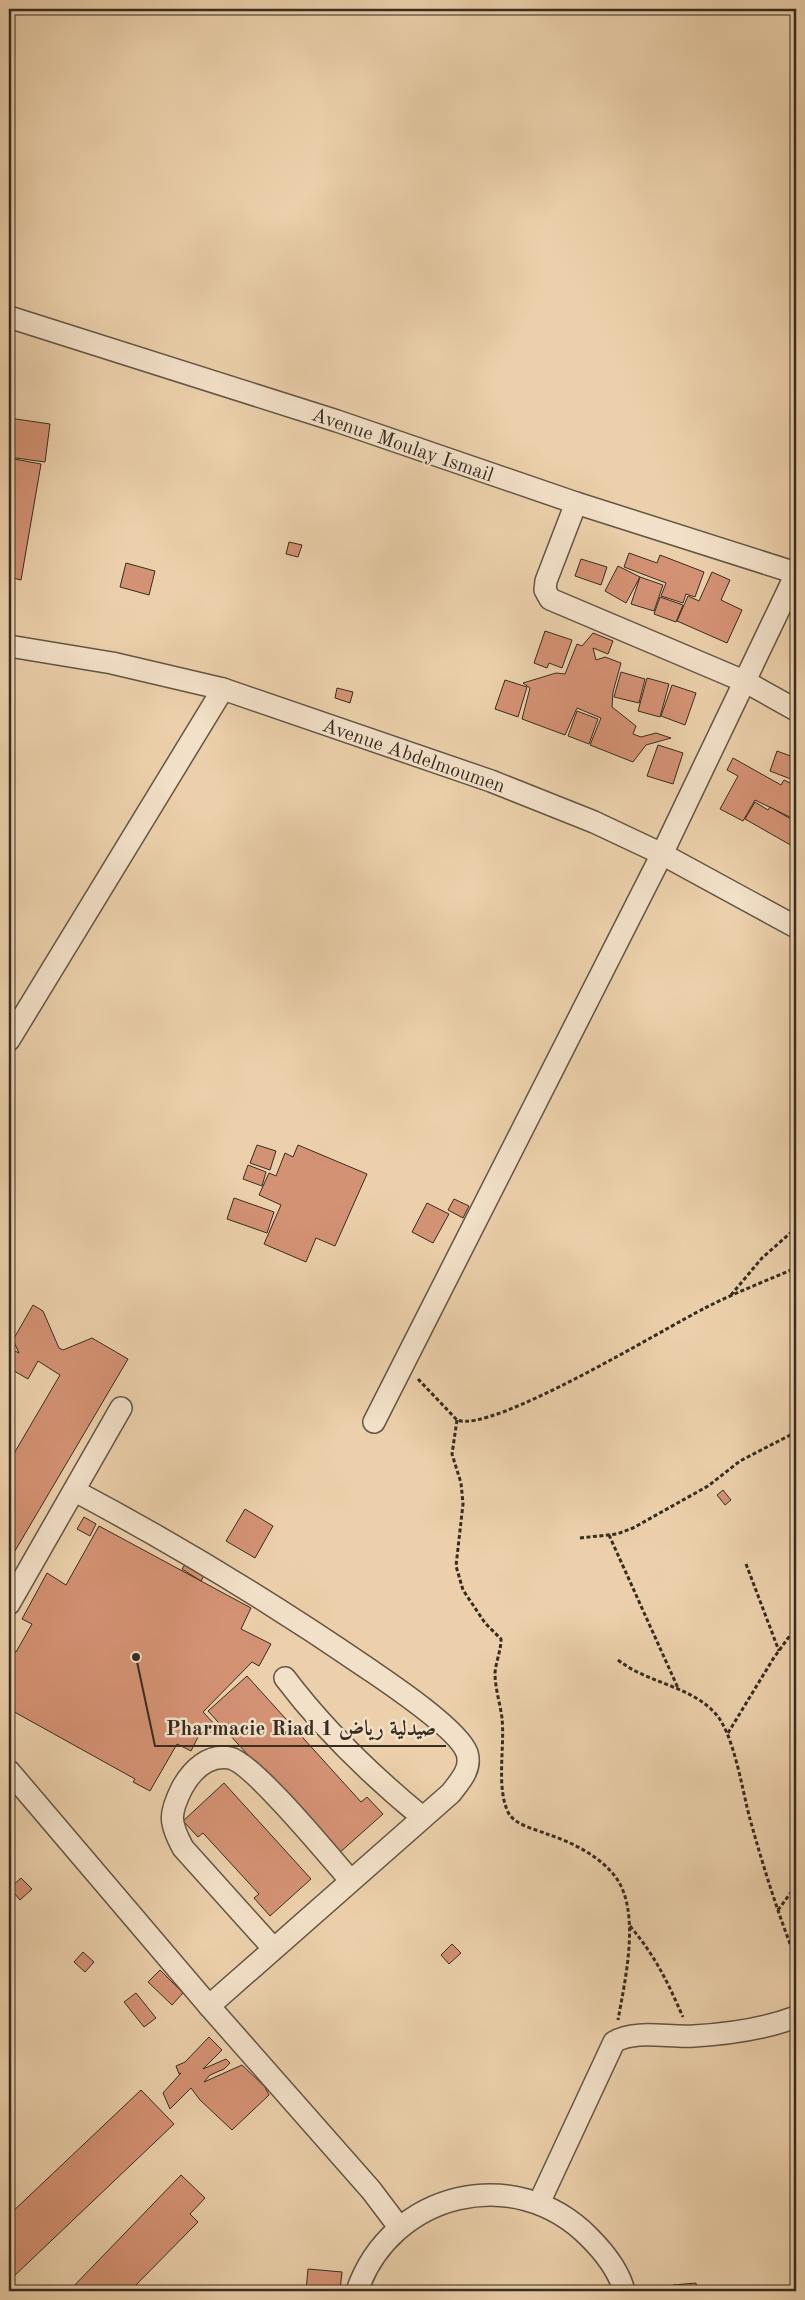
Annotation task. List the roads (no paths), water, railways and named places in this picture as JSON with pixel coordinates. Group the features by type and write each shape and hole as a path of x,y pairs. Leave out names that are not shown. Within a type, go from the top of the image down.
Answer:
{"street":[{"name":"Avenue Moulay Ismail","path":"9,316 337,421 576,503 796,574"},
{"path":"576,503 546,581 546,595 567,607 746,682 796,710"},
{"path":"374,1422 662,854 746,682 796,574"},
{"name":"Avenue Abdelmoumen","path":"9,646 112,663 223,689 492,782 594,822 662,854 796,927"},
{"path":"9,1040 223,689"},
{"path":"9,1604 121,1408"},
{"path":"75,1491 201,1562 301,1623 400,1690 435,1717 461,1743 466,1751 468,1766 465,1774 450,1793 209,2006"},
{"path":"285,1678 337,1741 382,1784 422,1818"},
{"path":"273,1948 183,1848 174,1832 171,1817 174,1804 187,1780 205,1761 221,1758 238,1761 278,1799 350,1880"},
{"path":"9,1771 209,2006 371,2190 399,2228"},
{"path":"539,2203 614,2042 632,2037 716,2035 761,2027 796,2017"},
{"path":"357,2291 362,2275 378,2250 399,2228 430,2208 466,2196 503,2195 539,2203 575,2222 603,2251 624,2291"}],"place":[{"name":"Pharmacie Riad 1 صيدلية رياض","path":"136,1657"}]}
